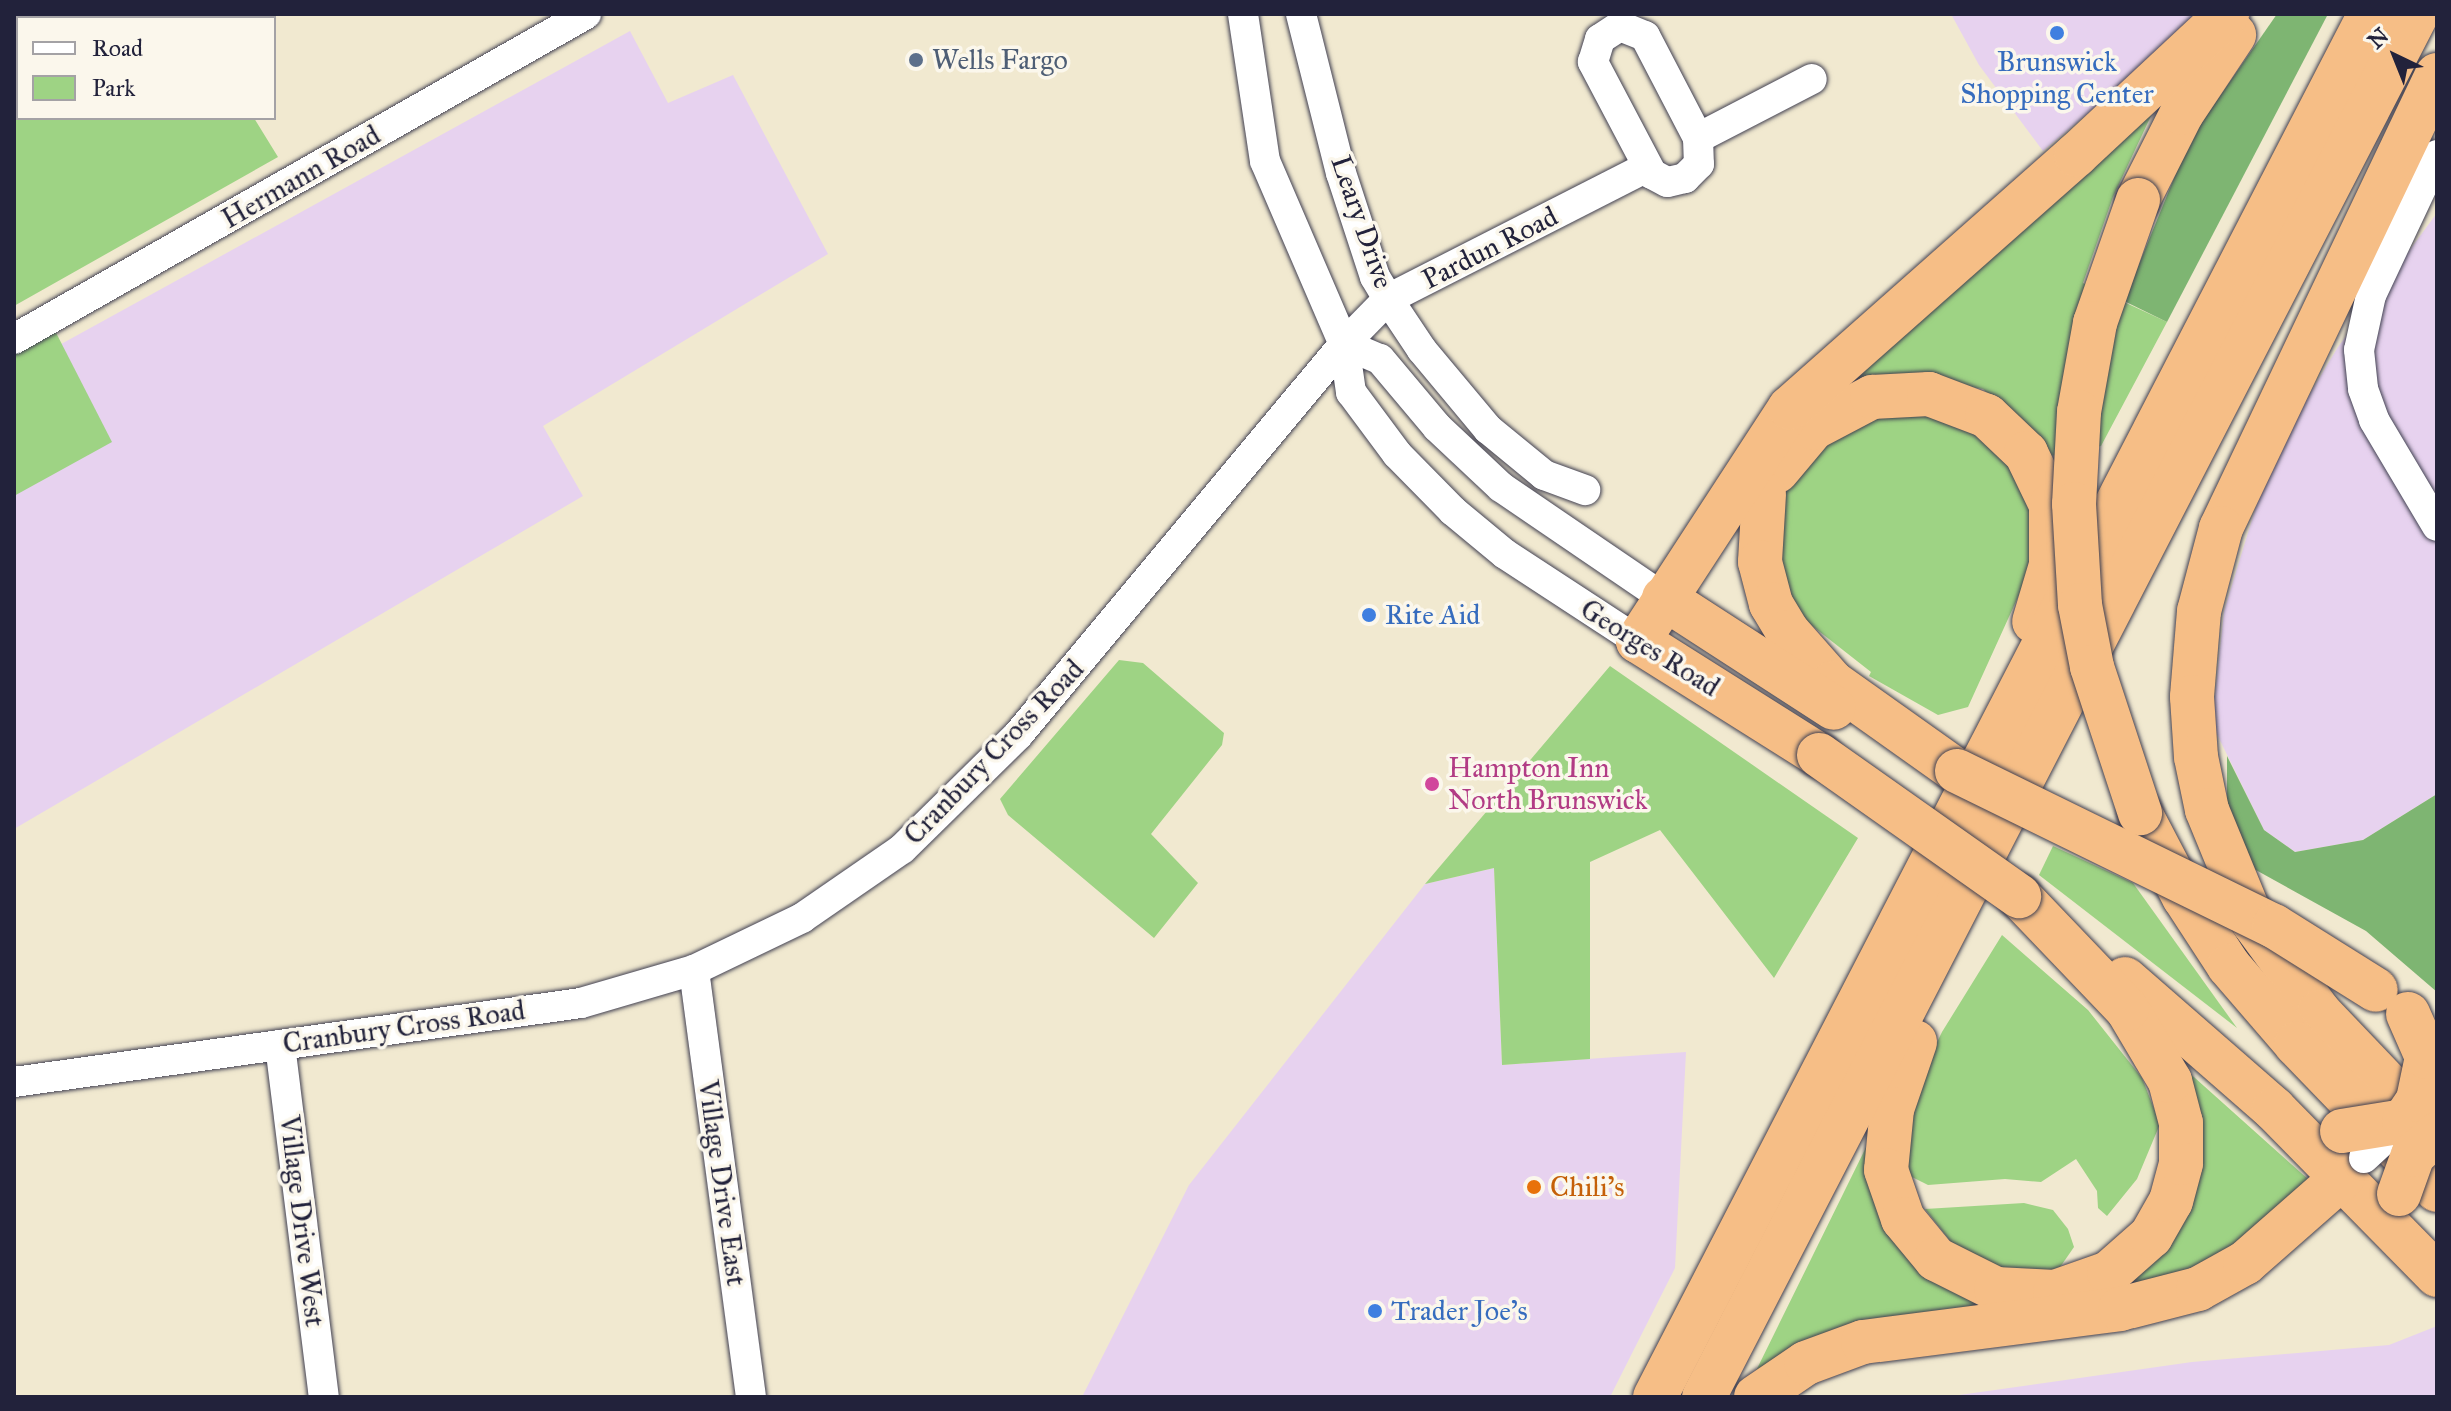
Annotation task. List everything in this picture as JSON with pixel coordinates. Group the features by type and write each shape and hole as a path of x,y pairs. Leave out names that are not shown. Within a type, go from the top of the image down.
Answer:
{"highway":[{"path":"1650,648 1790,408 2046,183 2227,14"},
{"path":"2250,14 2182,113 2138,200 2095,323 2079,412 2074,504 2080,605 2092,667 2112,742 2140,813 2184,897 2229,966 2418,1192"},
{"path":"1655,1397 2370,14"},
{"path":"1704,1397 1997,834 2417,14"},
{"path":"2430,1119 2319,1012 2253,922 2207,810 2196,757 2192,697 2199,611 2221,528 2437,75"},
{"path":"1676,606 1764,494 1780,464 1813,428 1872,397 1916,393 1952,399 1987,416 2017,442 2047,491 2053,552 1994,743"},
{"path":"1764,494 1760,562 1771,604 1809,660 1845,704 1957,771 2274,926 2407,1014 2425,1045 2427,1068 2422,1091 2430,1119 2406,1167 2418,1192 2423,1259"},
{"name":"Georges Road","path":"1676,606 1845,704"},
{"name":"Georges Road","path":"1650,648 1819,755 2019,896"},
{"path":"1997,834 1955,964 1896,1091 1885,1140 1886,1170 1903,1219 1936,1259 1982,1285 2040,1293 2097,1279 2142,1246 2171,1201 2182,1136 2170,1081 2144,1033 2019,896"},
{"path":"2019,896 2101,960 2274,1109 2350,1155 2423,1259"},
{"path":"1756,1397 1806,1363 1863,1342 2120,1309 2198,1289 2245,1263 2350,1155 2430,1119"}],"street":[{"name":"Hermann Road","path":"14,339 537,26 586,14"},
{"name":"Georges Road","path":"1243,14 1265,161 1344,344 1351,392 1414,473 1505,554 1650,648"},
{"name":"Leary Drive","path":"1301,14 1341,173 1375,277 1388,299 1422,350 1488,429 1544,475 1585,490"},
{"path":"1620,26 1645,36 1698,138 1699,164 1685,178 1667,182 1647,167 1593,62 1596,45 1608,31 1620,26"},
{"path":"1698,138 1812,79"},
{"path":"2437,155 2371,295 2359,350 2363,389 2374,420 2437,526"},
{"name":"Pardun Road","path":"1344,344 1388,299 1647,167"},
{"name":"Georges Road","path":"1344,344 1380,359 1437,427 1501,487 1676,606"},
{"name":"Cranbury Cross Road","path":"14,1082 581,1003 694,970 802,918 902,849 1018,735 1344,344"},
{"name":"Village Drive East","path":"694,970 751,1397"},
{"name":"Village Drive West","path":"280,1045 324,1397"}],"shaded area":[{"path":"1951,14 2206,14 2043,151 1979,65"},
{"path":"630,31 668,103 733,75 828,254 543,426 583,496 14,829 14,370"},
{"path":"2437,213 2437,794 2363,840 2295,852 2264,830 2212,724 2224,611 2271,458 2338,347"},
{"path":"1494,868 1502,1065 1686,1052 1675,1268 1610,1397 1082,1397 1189,1185 1425,884"},
{"path":"2437,1326 2437,1397 1945,1397 2192,1362 2389,1345"}],"green space":[{"path":"14,14 104,16 16,16 16,120 255,120 278,157 14,306"},
{"path":"2277,14 2328,14 2167,322 2124,301 2190,139"},
{"path":"2157,103 2113,197 2083,283 2167,322 2101,446 2050,456 1983,389 1895,375 1818,393"},
{"path":"49,319 112,442 14,496 14,339"},
{"path":"1906,407 1998,443 2036,507 2035,542 2023,586 1968,707 1938,715 1869,676 1871,672 1783,603 1777,498 1824,433"},
{"path":"1119,660 1143,663 1224,733 1222,745 1151,834 1198,883 1154,938 1008,815 1000,799"},
{"path":"1610,666 1858,838 1774,978 1660,830 1590,862 1590,1059 1502,1065 1494,868 1425,884"},
{"path":"2227,756 2264,830 2295,852 2363,840 2437,794 2437,992 2366,931 2245,864 2227,804"},
{"path":"2053,846 2133,883 2237,1028 2039,875"},
{"path":"2002,935 2088,1010 2142,1078 2160,1124 2137,1179 2107,1216 2098,1208 2097,1191 2076,1159 2041,1182 2005,1179 1928,1185 1904,1173 1918,1081 1942,1032"},
{"path":"2185,1069 2309,1180 2205,1272 2105,1289 2130,1274"},
{"path":"1875,1129 1875,1158 2001,1303 1750,1383"},
{"path":"2024,1203 2053,1210 2068,1229 2074,1247 2054,1276 1988,1266 1951,1242 1925,1209"}],"place":[{"name":"Brunswick Shopping Center","path":"2057,33"},
{"name":"Wells Fargo","path":"916,60"},
{"name":"Rite Aid","path":"1369,615"},
{"name":"Hampton Inn North Brunswick","path":"1432,784"},
{"name":"Chili's","path":"1534,1187"},
{"name":"Trader Joe's","path":"1375,1311"}]}
